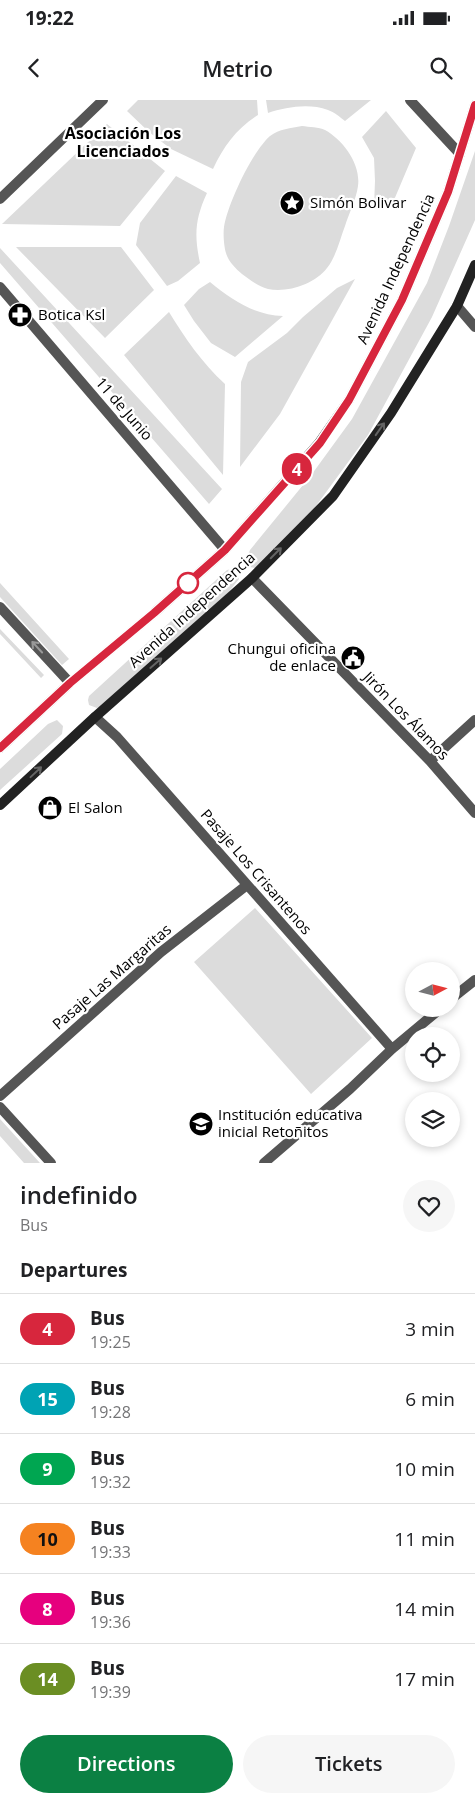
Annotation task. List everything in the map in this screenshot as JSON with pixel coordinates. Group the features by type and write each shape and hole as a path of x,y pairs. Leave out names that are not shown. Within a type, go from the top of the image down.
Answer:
{"street":[{"path":"0,199 103,100"},
{"path":"410,100 460,154"},
{"name":"Avenida Independencia","path":"0,748 70,683 154,613 225,550 320,443 349,400 402,300 448,192 475,105"},
{"name":"Avenida Independencia","path":"0,805 95,717 252,578 333,496 392,413 457,306 475,264"},
{"name":"11 de Junio","path":"0,287 225,550"},
{"path":"457,306 475,327"},
{"name":"Jirón Los Álamos","path":"252,578 430,761 475,813"},
{"path":"0,607 70,683"},
{"name":"Pasaje Los Crisantenos","path":"95,717 117,737 392,1049"},
{"path":"430,761 475,720"},
{"name":"Pasaje Las Margaritas","path":"0,1096 161,952 247,885"},
{"path":"460,992 475,980"},
{"path":"264,1163 350,1090 392,1049 429,1018"},
{"path":"0,1107 51,1163"}],"shaded area":[{"path":"138,100 257,100 258,115 243,126 231,139 213,169 171,149 149,132 127,111"},
{"path":"266,100 371,100 345,121 330,111 305,106 268,113"},
{"path":"386,111 416,148 394,200 374,206 374,158 362,137"},
{"path":"107,124 165,171 120,226 2,224"},
{"path":"302,126 325,130 344,146 357,169 357,191 335,253 330,264 322,274 301,286 284,290 268,289 257,285 237,270 230,262 227,256 224,237 226,217 242,178 263,144 270,136 277,132"},
{"path":"475,151 475,220 432,317 368,435 313,510 259,569 250,567 247,557 250,550 312,474 352,419 427,283"},
{"path":"176,176 207,193 200,211 196,235 200,263 178,281 167,286 136,245 140,223"},
{"path":"16,247 121,247 154,290 105,338"},
{"path":"0,248 222,489 209,504 0,263"},
{"path":"355,279 280,414 240,467 241,382 248,362 287,333 337,288"},
{"path":"210,282 227,295 253,310 283,316 235,357 211,343 184,305 199,289"},
{"path":"169,312 194,350 225,384 223,475 124,355"},
{"path":"232,569 236,571 239,579 227,594 101,706 97,708 89,705 89,696 227,570"},
{"path":"0,583 69,659 62,665 0,597"},
{"path":"0,629 44,675 41,678 0,634"},
{"path":"57,720 63,726 62,734 0,790 0,769 48,724"},
{"path":"255,908 372,1038 311,1094 194,962"},
{"path":"0,1119 40,1163 24,1163 0,1136"}],"bus line":[{"name":"4","path":"0,748 70,683 154,613 225,550 320,443 349,400 402,300 448,192 475,105"}],"place":[{"name":"Simón Bolivar","path":"292,203"},
{"name":"Botica Ksl","path":"20,315"},
{"name":"Chungui oficina de enlace","path":"353,658"},
{"name":"El Salon","path":"50,808"},
{"name":"Institución educativa inicial Retoñitos","path":"201,1124"}],"district":[{"name":"Asociación Los Licenciados","path":"123,142"}]}
